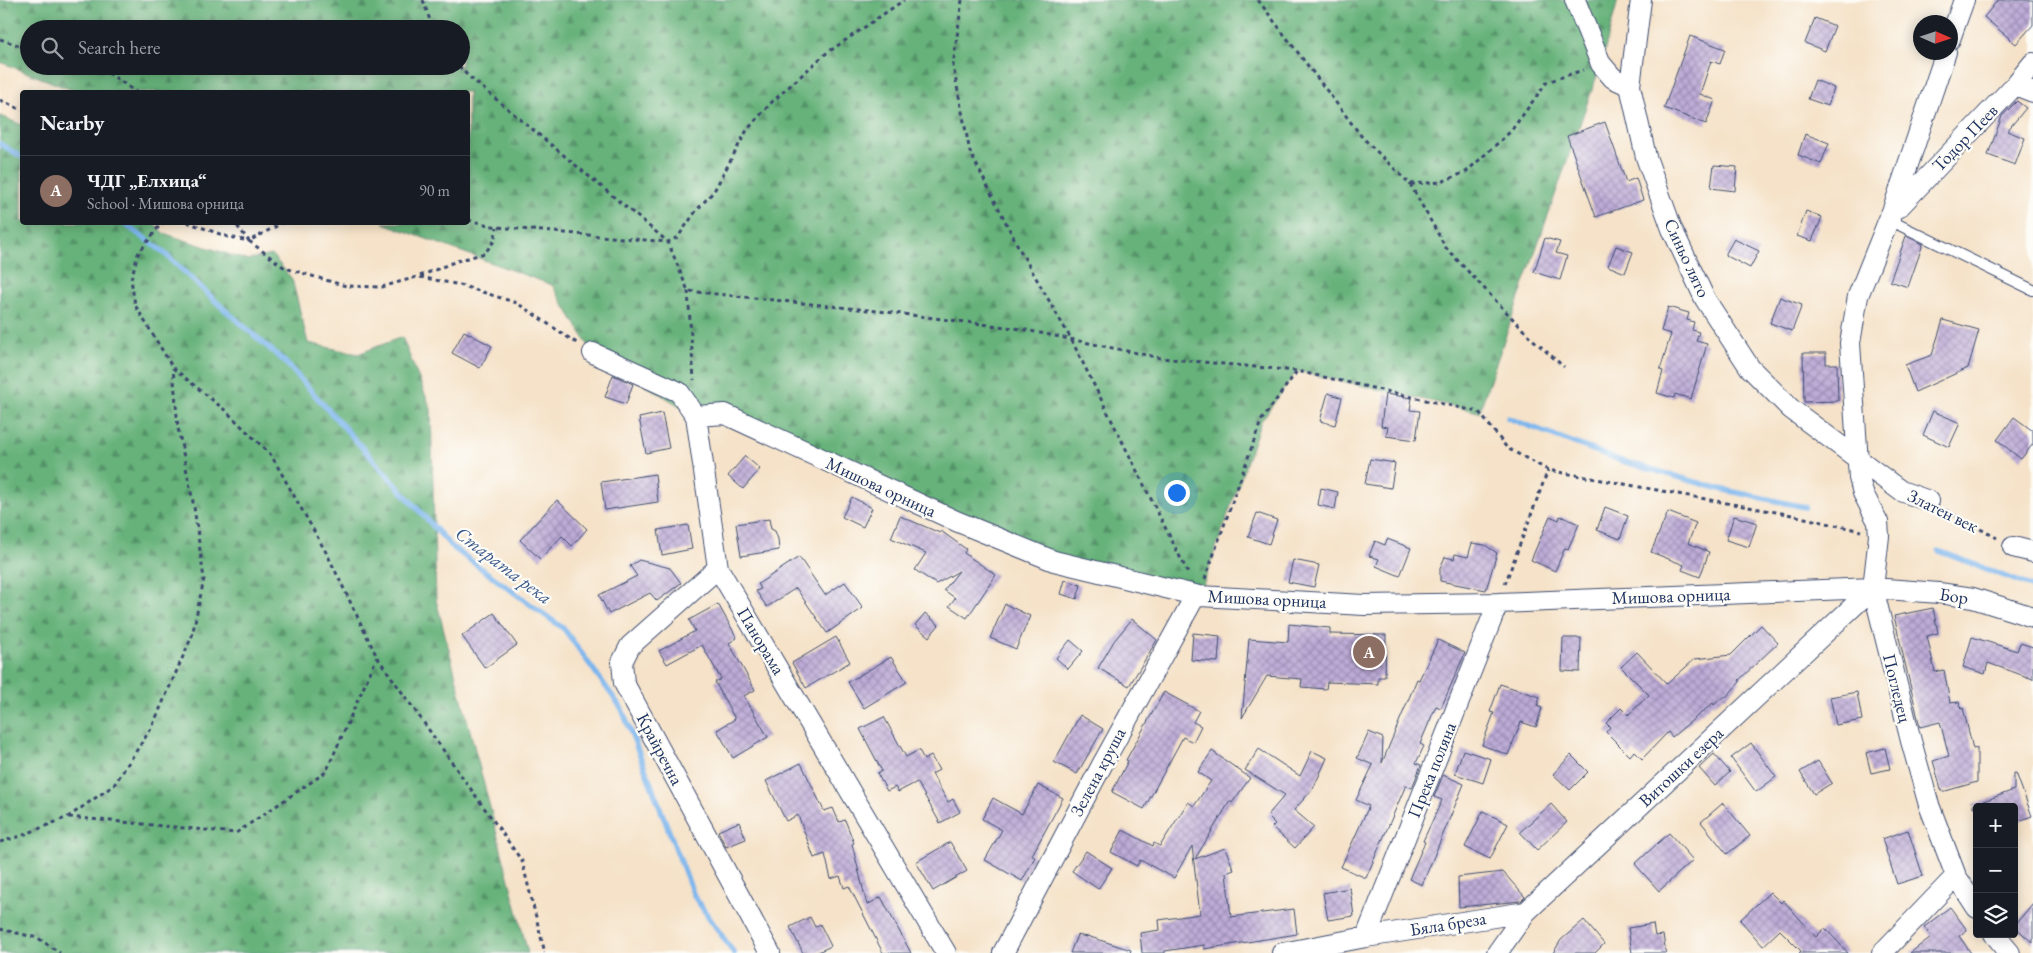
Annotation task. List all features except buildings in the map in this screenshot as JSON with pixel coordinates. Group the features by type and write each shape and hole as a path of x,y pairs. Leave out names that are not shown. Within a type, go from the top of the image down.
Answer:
{"street":[{"path":"1575,0 1601,64 1613,78 1630,86"},
{"name":"Синьо лято","path":"1641,0 1630,86 1646,157 1672,229 1706,299 1750,368 1790,409 1858,460"},
{"path":"1958,17 1964,0"},
{"name":"Погледец","path":"1943,60 1891,214 1858,296 1850,343 1858,460 1863,493 1878,522 1879,536 1872,588 1929,805 1956,876 1973,902"},
{"name":"Тодор Пеев","path":"1891,214 2024,89 2033,63"},
{"name":"Панорама","path":"593,353 679,392 696,416 718,568 946,953"},
{"name":"Мишова орница","path":"696,416 725,414 956,521 1054,561 1199,596 1364,605 1498,603 1872,588"},
{"name":"Златен век","path":"1858,460 1901,491 1929,502"},
{"path":"2012,547 2033,552"},
{"name":"Крайречна","path":"718,568 630,646 622,662 624,683 770,953"},
{"name":"Бор","path":"1872,588 1939,593 1973,598 2033,617"},
{"name":"Витошки езера","path":"1497,953 1526,912 1872,588"},
{"name":"Зелена круша","path":"1003,953 1120,730 1193,600 1199,596"},
{"name":"Прека поляна","path":"1366,937 1498,603"},
{"path":"1882,953 1956,876"},
{"name":"Бяла бреза","path":"1282,953 1366,937 1526,912"},
{"path":"1997,938 2010,953"}],"lane":[{"path":"1891,214 2033,290"}],"path":[{"path":"423,0 430,20"},
{"path":"470,220 497,227 668,242 678,237 696,211 714,191 747,130 772,102 824,55 904,0"},
{"path":"962,0 954,66 970,152 1020,250 1071,339 1199,596"},
{"path":"1258,0 1362,137 1410,184 1446,248 1530,337 1564,366"},
{"path":"0,39 20,46"},
{"path":"1410,184 1441,182 1466,172 1511,132 1547,82 1601,64"},
{"path":"111,75 133,90"},
{"path":"467,75 668,242 688,291 696,416"},
{"path":"0,100 20,109"},
{"path":"161,225 138,254 132,279 135,305 174,368 226,412 271,455 327,554 377,656 522,861 545,953"},
{"path":"196,225 249,241 278,225"},
{"path":"236,225 249,241 285,268 346,286 382,287 485,253 494,241 497,227"},
{"path":"420,276 460,285 517,303 593,353"},
{"path":"688,291 887,312 1021,329 1161,358 1297,371 1479,412 1507,448 1548,470 1792,515 1879,536"},
{"path":"0,842 21,836 68,816 114,785 152,727 192,636 204,579 194,507 178,428 174,368"},
{"path":"1199,596 1262,421 1297,371"},
{"path":"1498,603 1548,470"},
{"name":"Златен век","path":"1929,502 2012,547"},
{"path":"68,816 236,833 326,772 377,656"},
{"path":"0,929 38,938 60,953"}],"green space":[{"path":"0,0 1618,0 1601,64 1479,412 1297,371 1261,421 1199,596 1054,561 725,414 696,416 593,353 552,285 388,225 470,225 470,90 72,90 33,75 470,75 470,20 20,20 20,70 0,62"},
{"path":"0,116 20,124 20,225 156,225 163,233 246,260 272,255 292,279 308,343 358,354 402,337 431,409 436,600 528,953 0,953"}],"waterway":[{"name":"Старата река","path":"0,144 20,156"},
{"name":"Старата река","path":"126,225 162,251 224,309 285,362 452,547 564,629 622,709 694,896 734,953"},
{"path":"1508,418 1619,460 1720,489 1805,507"},
{"path":"1939,551 2033,587"}],"place":[{"name":"ЧДГ „Елхица“","path":"1369,652"}]}
